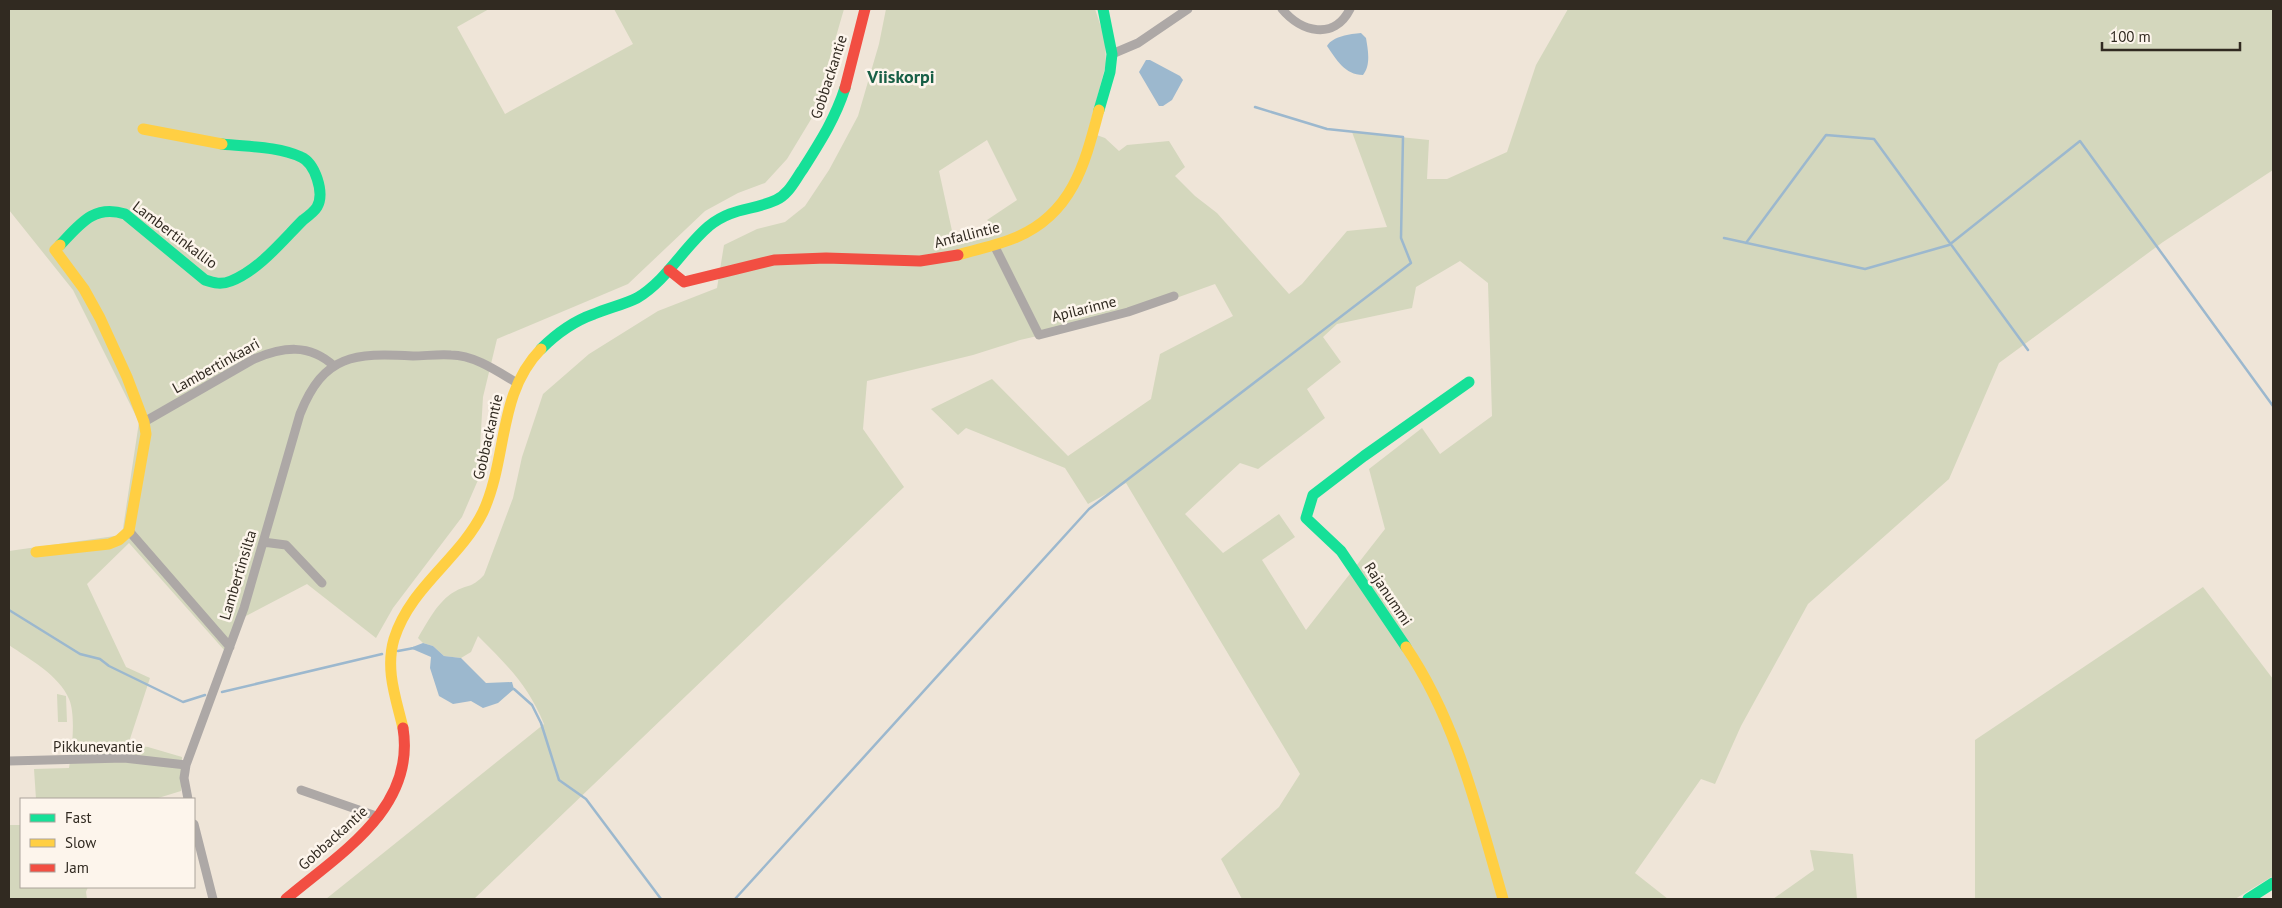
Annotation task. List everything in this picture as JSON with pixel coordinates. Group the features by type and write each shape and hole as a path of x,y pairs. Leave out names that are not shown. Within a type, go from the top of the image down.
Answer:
{"street":[{"name":"Gobbackantie","path":"286,899 362,835 380,817 390,797 404,757 404,730 393,696 390,674 390,654 397,628 414,600 470,534 484,510 496,476 506,414 517,383 538,351 563,330 583,319 634,300 653,287 705,230 720,218 741,209 770,202 788,191 825,136 833,120 854,54 865,9"},
{"name":"Anfallintie","path":"669,270 678,279 690,281 774,260 826,258 920,261 946,258 1018,237 1054,212 1071,192 1082,170 1110,72 1112,54 1103,9"},
{"path":"1112,54 1138,43 1188,9"},
{"path":"1282,9 1291,20 1310,29 1318,30 1335,26 1342,22 1350,9"},
{"name":"Lambertinkallio","path":"143,129 207,143 279,150 302,157 312,166 317,180 318,196 317,208 254,266 230,282 219,284 205,280 126,214 117,210 102,210 91,214 55,250 84,289 127,377 144,422"},
{"name":"Apilarinne","path":"994,245 1039,335 1128,312 1174,296"},
{"name":"Lambertinkaari","path":"144,422 172,408 254,359 270,352 286,350 316,352 334,366"},
{"path":"334,366 351,358 365,356 453,355 473,359 517,383"},
{"name":"Lambertinsilta","path":"188,798 184,778 186,765 230,647 300,414 313,386 334,366"},
{"name":"Rajanummi","path":"1468,382 1313,495 1306,518 1341,551 1423,672 1442,711 1468,780 1503,899"},
{"path":"36,552 109,544 119,540 129,531 146,434 144,422"},
{"path":"129,531 230,647"},
{"path":"263,542 279,543 291,549 322,583"},
{"name":"Pikkunevantie","path":"9,761 124,758 186,765"},
{"path":"301,790 380,817"},
{"path":"195,828 213,899"},
{"path":"2248,899 2273,883"}],"green space":[{"path":"9,9 489,9 457,27 505,114 633,44 614,9 844,9 813,116 787,159 765,183 738,193 705,211 628,284 497,339 483,397 478,480 462,517 393,608 376,638 307,584 244,617 225,651 129,543 87,584 126,667 150,678 128,745 148,747 182,757 181,791 158,798 36,798 34,769 69,768 73,723 69,699 58,682 43,668 9,645 9,551 122,535 139,422 73,290 9,210"},
{"path":"886,9 1095,9 1105,39 1106,64 1088,132 1105,138 1119,151 1127,145 1169,141 1185,167 1175,176 1195,196 1217,213 1289,294 1302,284 1347,231 1387,227 1352,132 1429,140 1427,179 1447,179 1507,152 1536,65 1568,9 2273,9 2273,170 2163,242 1999,363 1949,479 1808,604 1741,726 1715,784 1701,779 1635,873 1668,899 1242,899 1221,859 1279,807 1300,774 1126,483 1088,504 1065,468 966,428 958,435 931,409 992,379 1068,456 1151,399 1160,354 1233,316 1215,284 1129,315 1020,340 973,355 867,381 863,429 904,487 474,899 326,899 544,724 531,698 516,676 478,636 471,652 461,658 444,656 433,646 423,643 418,638 433,613 448,596 476,582 484,575 513,498 522,457 543,394 589,354 658,311 717,288 724,245 757,229 785,222 805,206 829,170 858,116 879,44","holes":["987,140 1017,200 987,220 997,229 954,240 939,171","1460,261 1488,283 1492,416 1440,454 1422,428 1369,469 1385,529 1306,630 1262,560 1295,537 1279,514 1223,553 1185,514 1240,463 1258,469 1325,418 1307,389 1341,362 1323,337 1337,324 1412,308 1416,287"]},
{"path":"2203,587 2273,679 2273,876 2235,899 1975,899 1975,740"},
{"path":"57,694 66,696 67,722 58,722"},
{"path":"9,825 20,825 20,888 88,888 87,899 9,899"},
{"path":"1810,850 1853,854 1857,899 1773,899 1814,870"}],"water":[{"path":"1361,33 1366,38 1368,52 1367,67 1363,75 1346,69 1327,46 1337,38"},
{"path":"1146,60 1150,60 1180,76 1183,80 1172,100 1163,106 1159,106 1139,72"},
{"path":"423,643 433,646 444,656 461,658 486,683 512,682 514,689 498,703 483,708 471,701 453,704 439,696 430,668 431,657 410,648"}],"waterway":[{"path":"735,899 1089,509 1411,263 1401,238 1403,137 1327,129 1255,107"},
{"path":"1746,243 1826,135 1874,139 2028,350"},
{"path":"1724,238 1865,269 1949,245 2080,141 2273,406"},
{"path":"9,610 80,654 100,659 109,666 183,702 205,695"},
{"path":"398,651 414,648"},
{"path":"222,692 382,654"},
{"path":"512,689 532,705 541,723 559,780 586,799 661,899"}],"traffic: fast":[{"path":"1099,110 1110,72 1112,54 1103,9"},
{"path":"541,349 559,333 579,320 637,298 648,291 691,244 718,220 734,212 776,200 785,194 821,140 837,110 845,88"},
{"path":"60,245 88,218 96,214 114,212 125,214 205,280 224,283 251,270 314,211 319,201 319,187 311,165 306,160 292,153 222,144"},
{"path":"1406,647 1341,551 1306,518 1313,495 1364,456 1469,382"},
{"path":"2248,899 2273,883"}],"traffic: slow":[{"path":"958,255 996,245 1017,237 1036,227 1051,214 1064,200 1082,167 1099,110"},
{"path":"143,129 222,144"},
{"path":"36,552 109,544 119,540 129,531 146,434 144,422 127,377 100,318 84,289 55,250 60,245"},
{"path":"403,728 391,673 394,639 401,621 411,604 462,544 483,512 491,491 510,406 517,386 527,367 541,349"},
{"path":"1406,647 1424,676 1453,737 1475,801 1503,899"}],"traffic: jam":[{"path":"845,88 865,9"},
{"path":"669,270 684,282 774,260 826,258 920,261 958,255"},
{"path":"286,899 350,846 386,806 398,783 404,757 403,728"}],"district":[{"name":"Viiskorpi","path":"901,77"}]}
